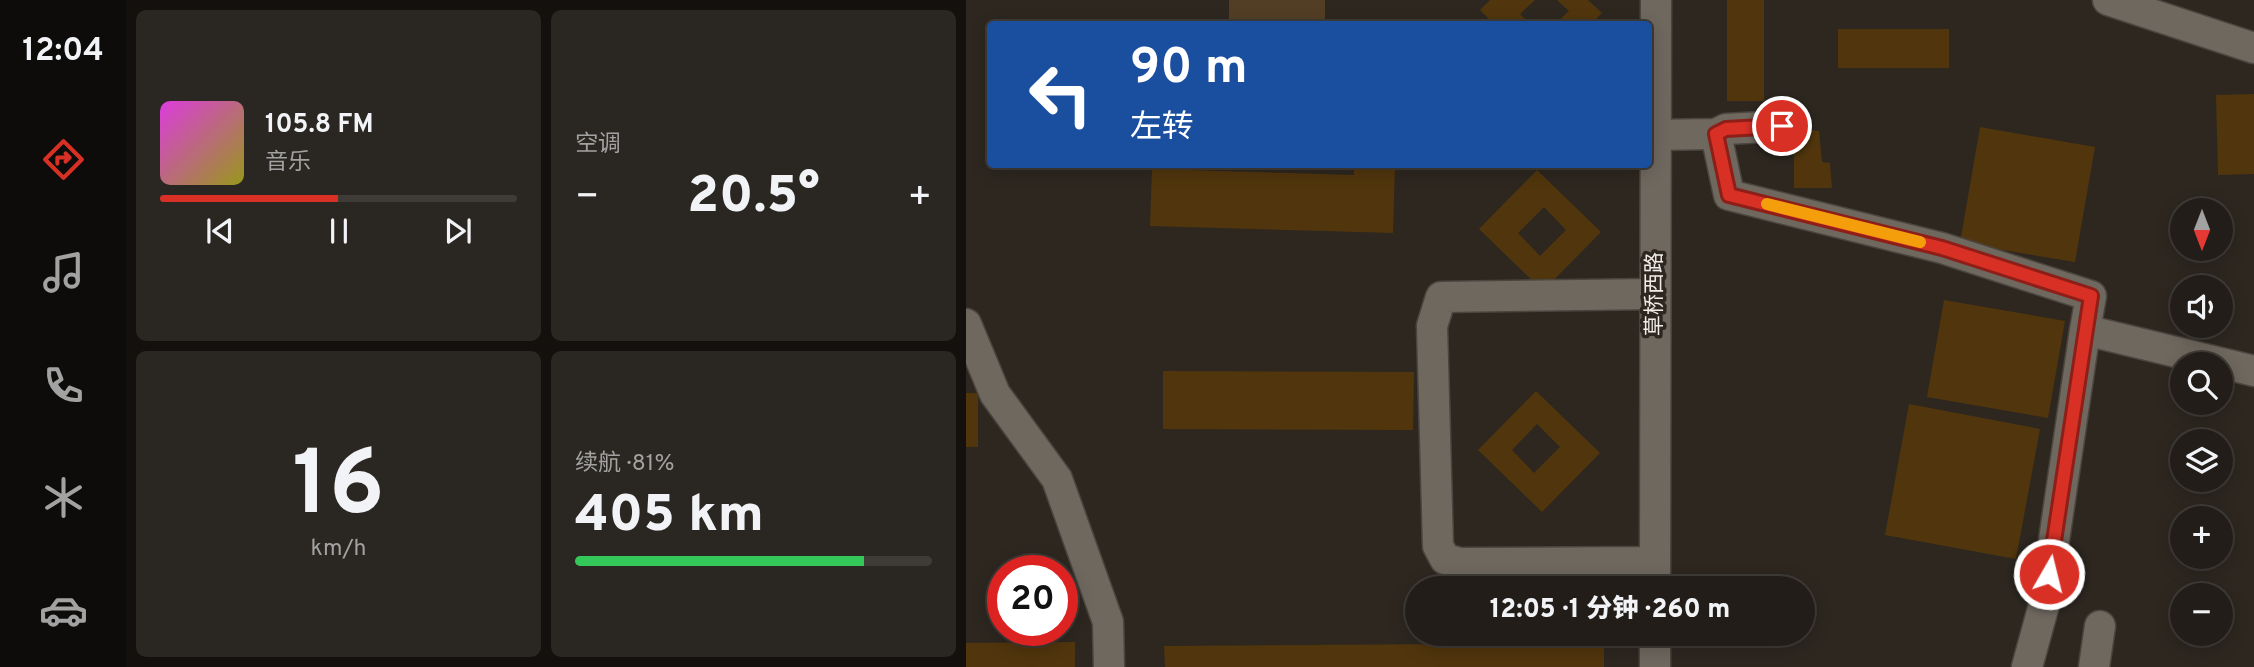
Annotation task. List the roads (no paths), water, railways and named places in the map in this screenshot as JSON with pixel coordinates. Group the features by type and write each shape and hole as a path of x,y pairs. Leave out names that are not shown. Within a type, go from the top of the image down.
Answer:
{"street":[{"name":"草桥西路","path":"1656,0 1658,576"},
{"path":"2108,0 2254,48"},
{"path":"1655,135 1716,134 1726,129 1782,126"},
{"path":"1716,134 1729,195 1942,248 2091,296 2045,601 2027,667"},
{"path":"1603,576 1460,563 1445,559 1438,546 1432,326 1441,297 1655,294"},
{"path":"966,324 995,394 1057,479 1108,622 1109,667"},
{"path":"2085,330 2254,371"},
{"path":"2094,667 2100,626"},
{"path":"1655,646 1655,667"}]}
